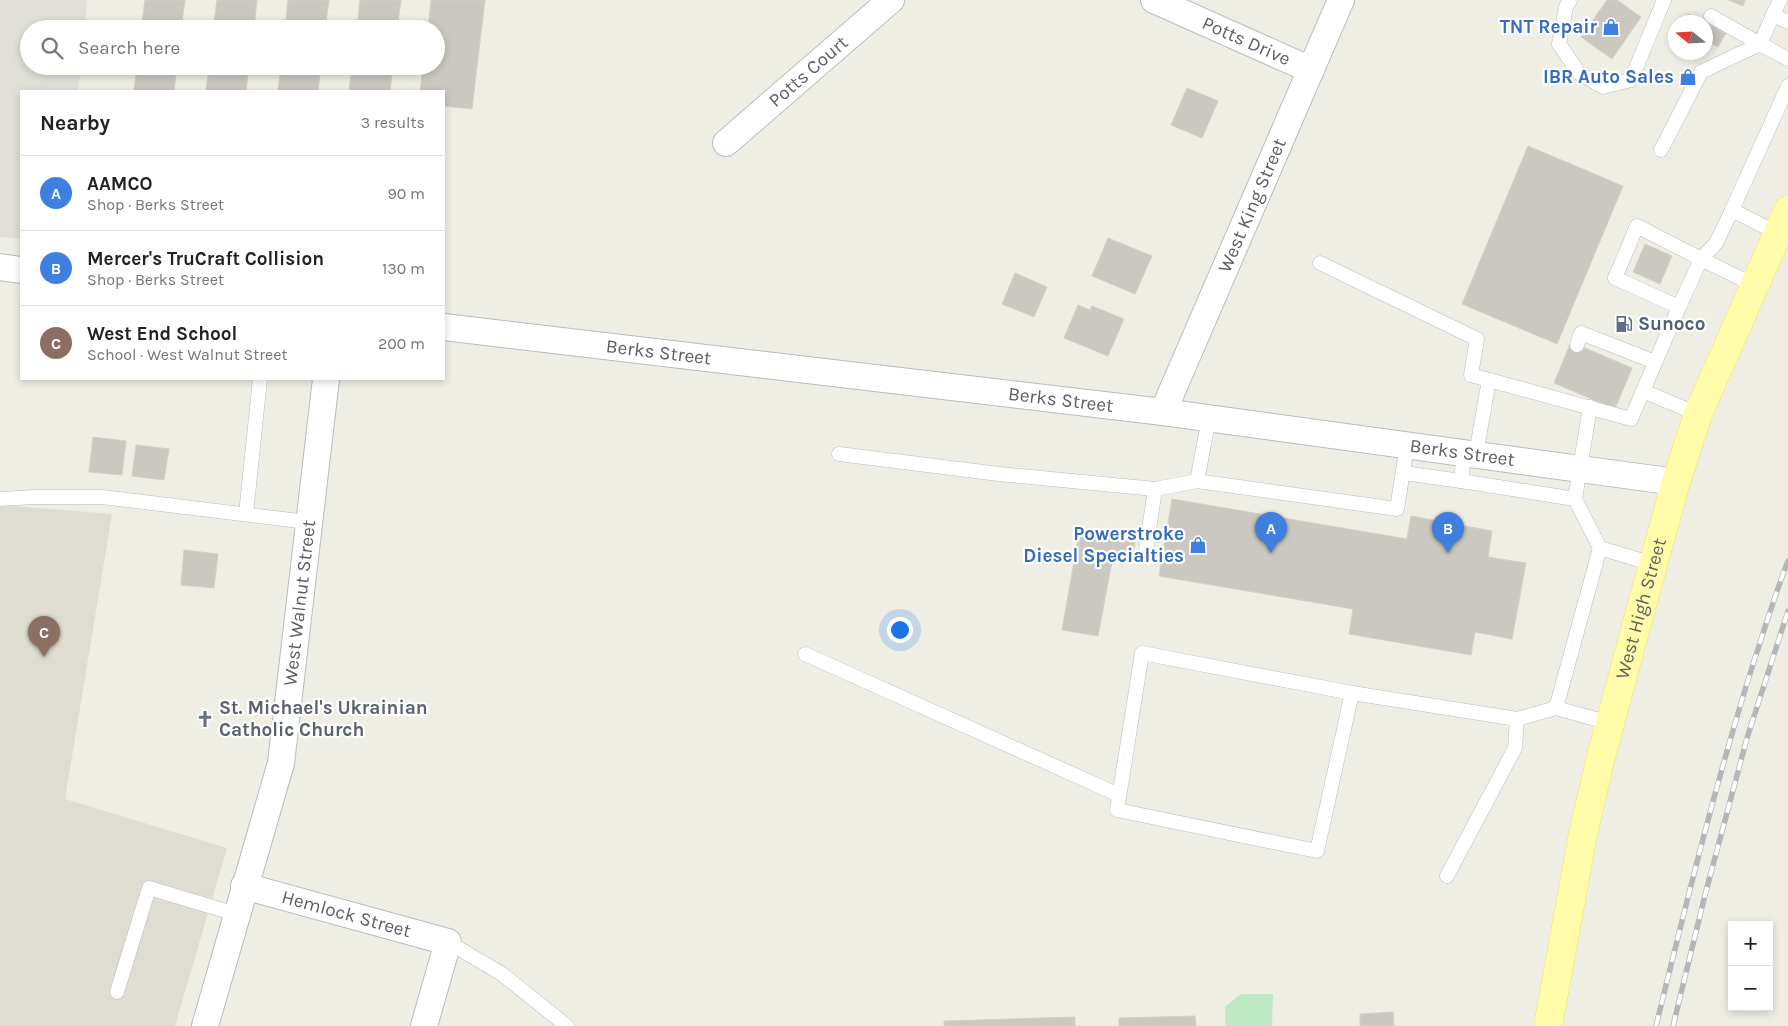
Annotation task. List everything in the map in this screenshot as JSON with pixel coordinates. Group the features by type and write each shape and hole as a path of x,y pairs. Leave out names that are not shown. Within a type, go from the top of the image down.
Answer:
{"main road":[{"name":"West High Street","path":"1548,1026 1583,834 1610,723 1676,482 1698,414 1783,222"}],"street":[{"name":"Potts Court","path":"726,144 891,0"},
{"name":"Potts Drive","path":"1154,0 1311,70"},
{"name":"West King Street","path":"1164,412 1341,0"},
{"path":"0,267 20,270"},
{"name":"Berks Street","path":"445,327 1164,412 1676,482"},
{"name":"West Walnut Street","path":"204,1026 280,763 326,380"},
{"name":"Hemlock Street","path":"244,886 448,942"},
{"path":"424,1026 448,942"}],"lane":[{"path":"1570,0 1566,7 1559,44 1580,73 1603,88 1631,80 1664,0"},
{"path":"1661,150 1701,72 1760,44 1780,0"},
{"path":"1773,15 1788,22"},
{"path":"1713,17 1788,59"},
{"path":"1320,263 1477,339 1471,375 1559,392 1631,419 1678,307 1701,259 1716,243 1788,86"},
{"path":"1732,210 1783,222"},
{"path":"1678,307 1615,278 1637,226 1754,286"},
{"path":"1577,345 1581,333 1603,348 1655,362"},
{"path":"246,514 260,380"},
{"path":"1461,481 1490,380"},
{"path":"1643,391 1698,414"},
{"path":"1556,708 1600,548 1574,499 1584,402"},
{"path":"1197,481 1210,418"},
{"path":"839,454 999,474 1155,489 1197,481 1398,510 1407,445"},
{"path":"1404,472 1574,499"},
{"path":"1145,557 1155,489"},
{"path":"0,499 102,497 308,522"},
{"path":"1600,548 1653,564"},
{"path":"1352,693 1317,851 1117,810 1142,653 1352,693 1517,719 1556,708 1610,723"},
{"path":"805,654 1119,796"},
{"path":"1447,876 1515,748 1517,719"},
{"path":"117,992 149,888 236,914"},
{"name":"Hemlock Street","path":"448,942 502,974 567,1026"}],"shaded area":[{"path":"0,0 87,0 86,20 20,20 20,75 80,75 78,90 20,90 20,239 0,237"},
{"path":"0,505 112,514 65,799 227,848 175,1026 0,1026"}],"green space":[{"path":"1241,994 1273,994 1272,1026 1225,1026 1225,1007"}],"building":[{"path":"145,0 185,0 182,20 142,20"},
{"path":"217,0 257,0 255,20 214,20"},
{"path":"288,0 329,0 326,20 286,20"},
{"path":"360,0 401,0 398,20 358,20"},
{"path":"431,0 485,0 472,109 445,106 445,90 420,90 422,75 445,75 445,20 429,20"},
{"name":"TNT Repair","path":"1607,0 1617,0 1641,17 1612,59 1581,37"},
{"path":"1728,0 1745,0 1743,6"},
{"path":"1713,26 1726,33 1718,47 1713,44"},
{"path":"136,75 176,75 174,90 134,90"},
{"path":"208,75 248,75 246,90 206,90"},
{"path":"280,75 320,75 318,90 278,90"},
{"path":"351,75 392,75 390,90 349,90"},
{"path":"1187,88 1218,101 1202,138 1171,125"},
{"path":"1528,146 1623,186 1557,344 1462,304"},
{"path":"1108,238 1152,256 1135,294 1092,276"},
{"path":"1645,244 1672,256 1660,284 1633,272"},
{"path":"1015,273 1047,287 1034,317 1002,304"},
{"path":"1078,305 1090,310 1092,306 1124,319 1108,356 1064,338"},
{"path":"1571,342 1632,368 1615,409 1554,383"},
{"path":"93,437 126,441 122,475 89,472"},
{"path":"136,445 169,449 164,480 132,476"},
{"path":"1172,499 1407,539 1411,516 1492,531 1488,557 1526,563 1512,639 1475,632 1471,655 1349,634 1353,609 1159,576"},
{"path":"1080,528 1116,534 1116,539 1135,542 1132,560 1113,556 1098,636 1062,630"},
{"path":"184,550 218,554 214,588 181,585"},
{"path":"1393,1012 1394,1026 1360,1026 1360,1014"},
{"path":"1195,1016 1196,1026 1119,1026 1119,1018"},
{"path":"1075,1017 1075,1026 944,1026 944,1021"}],"railway":[{"path":"1656,1026 1727,751 1774,598 1788,561"},
{"path":"1673,1026 1705,895 1747,738 1788,611"}],"place":[{"name":"TNT Repair","path":"1611,27"},
{"name":"IBR Auto Sales","path":"1688,77"},
{"name":"Sunoco","path":"1624,324"},
{"name":"Powerstroke Diesel Specialties","path":"1198,545"},
{"name":"AAMCO","path":"1271,553"},
{"name":"Mercer's TruCraft Collision","path":"1448,553"},
{"name":"West End School","path":"44,657"},
{"name":"St. Michael's Ukrainian Catholic Church","path":"205,719"}]}
